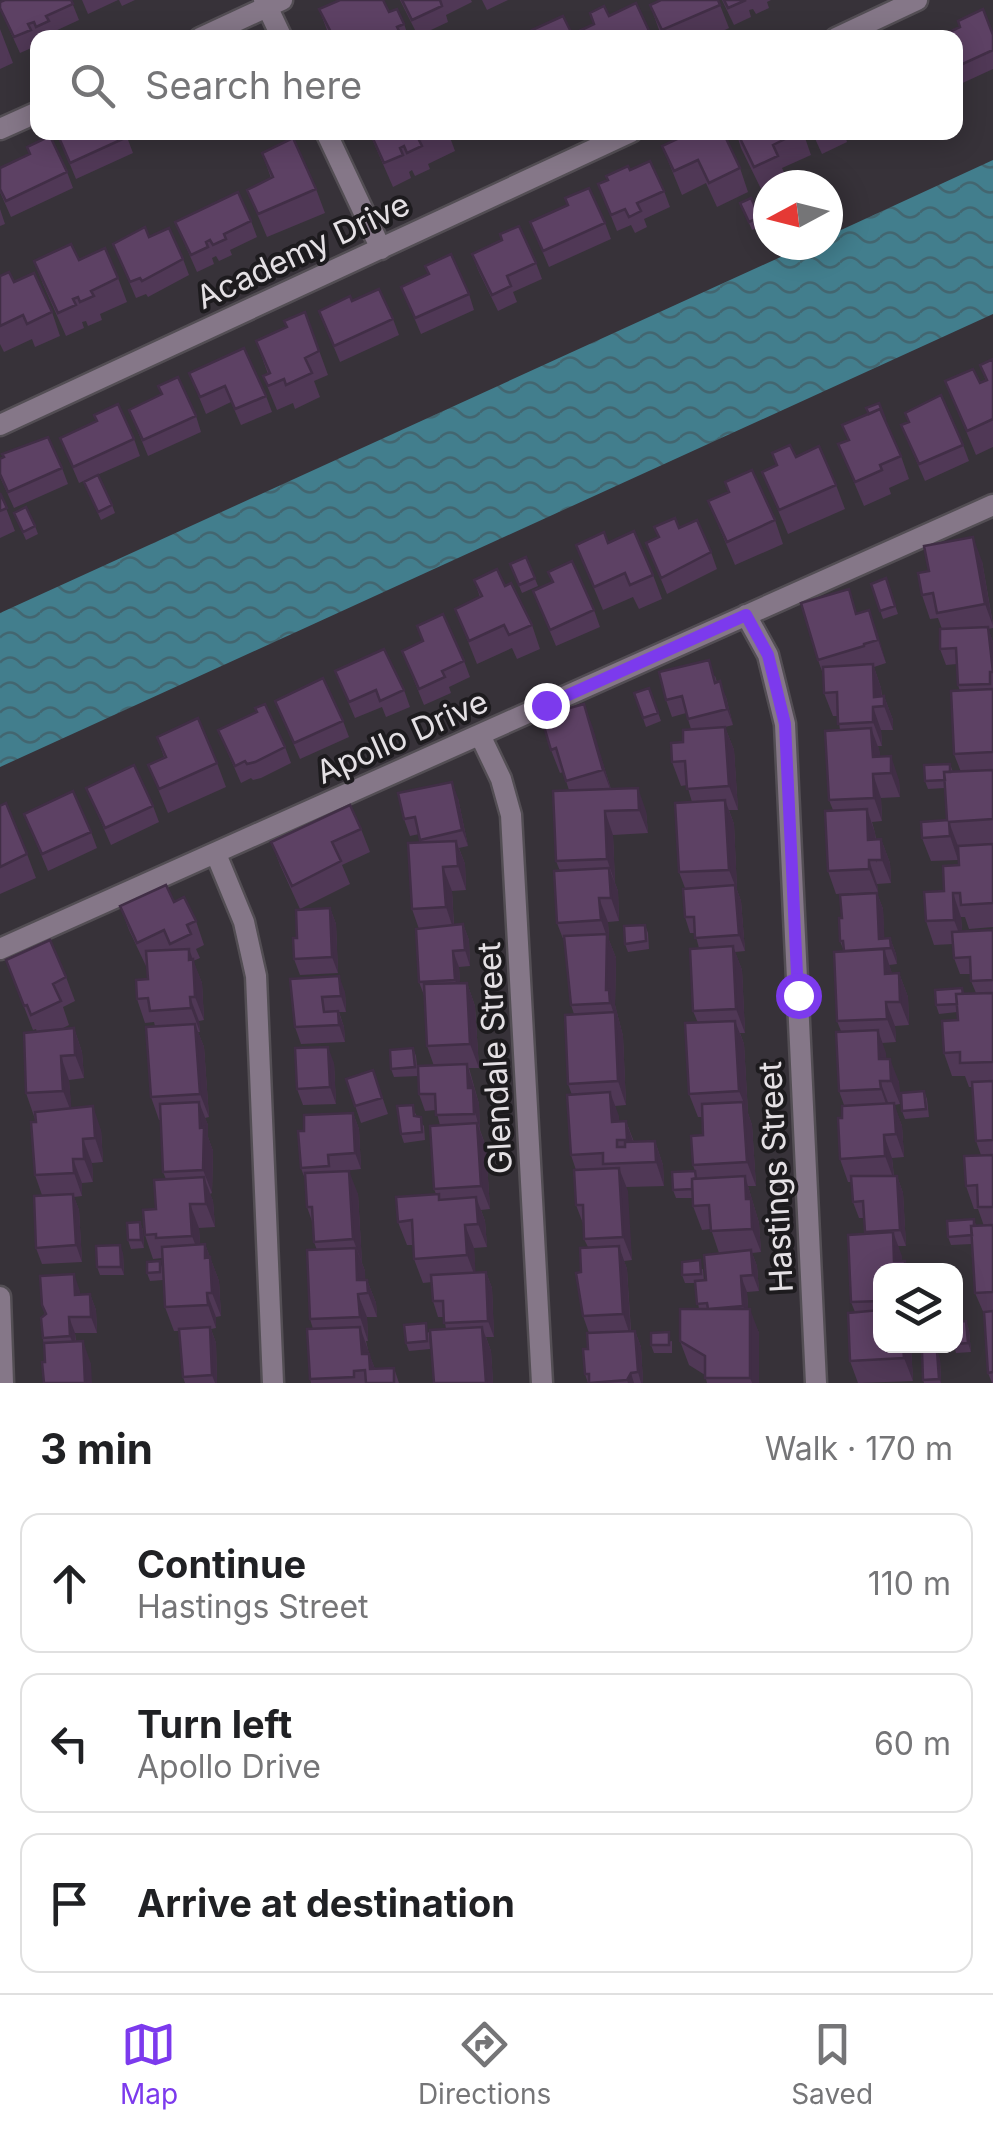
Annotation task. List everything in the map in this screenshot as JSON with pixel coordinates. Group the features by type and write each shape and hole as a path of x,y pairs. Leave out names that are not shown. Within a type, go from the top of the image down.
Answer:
{"street":[{"path":"853,30 917,0"},
{"path":"216,30 271,2 280,30"},
{"path":"0,129 30,116"},
{"path":"330,140 381,249"},
{"name":"Academy Drive","path":"0,424 614,140"},
{"name":"Apollo Drive","path":"0,950 993,504"},
{"name":"Hastings Street","path":"746,615 768,655 785,724 816,1383"},
{"name":"Glendale Street","path":"480,735 501,779 512,815 542,1383"},
{"path":"216,854 244,922 256,976 273,1383"},
{"path":"0,1297 3,1383"}],"water":[{"path":"993,160 993,314 0,767 0,613 774,260 843,260 843,229"}],"building":[{"path":"71,0 73,4 46,16 49,21 36,27 34,22 28,24 31,30 14,37 0,2"},
{"path":"340,0 383,0 389,12 397,9 404,24 397,27 398,30 330,30 319,9"},
{"path":"402,0 440,0 442,6 412,20"},
{"path":"661,0 718,0 720,5 662,30 650,5"},
{"path":"724,0 746,0 728,8"},
{"path":"636,3 649,30 581,30 594,24 590,13 604,6 609,16"},
{"path":"983,9 993,35 993,50 963,64 963,30 954,30 960,27 958,21"},
{"path":"563,16 570,30 532,30"},
{"path":"52,140 67,172 6,201 0,189 0,168 30,154 27,147"},
{"path":"60,140 120,140 70,163"},
{"path":"294,140 316,189 258,214 247,190 273,177 262,153"},
{"path":"374,140 419,140 422,146 407,153 404,146 400,148 403,155 384,163"},
{"path":"675,140 727,140 740,168 709,183 698,160 674,171 662,146"},
{"path":"741,140 783,140 773,145 778,156 754,167"},
{"path":"650,161 664,191 637,203 641,211 629,217 625,209 611,215 598,184 628,166 630,170"},
{"path":"589,188 605,223 543,251 530,222 568,205 565,198"},
{"path":"238,192 251,221 224,234 226,239 213,245 210,240 206,242 208,247 191,255 175,222"},
{"path":"751,198 753,220 749,222 740,203"},
{"path":"519,226 536,263 507,276 511,286 492,295 472,254 502,240 500,234"},
{"path":"145,227 149,237 169,228 183,259 142,281 140,278 130,282 113,244"},
{"path":"71,244 79,260 105,248 118,278 91,291 94,296 80,302 78,297 73,299 76,305 58,313 34,261"},
{"path":"451,254 469,294 415,318 401,287 429,274 425,266"},
{"path":"9,272 14,282 34,273 52,312 27,324 23,315 0,326 0,276"},
{"path":"379,289 393,319 334,346 319,311 350,296 352,301"},
{"path":"305,312 319,351 305,358 312,373 286,385 284,379 268,386 263,376 270,373 256,341 287,327 284,321"},
{"path":"244,348 266,396 235,409 225,386 200,397 189,373"},
{"path":"993,359 993,419 967,431 945,381 973,369 980,383 987,380 980,365"},
{"path":"178,377 196,416 143,440 129,410 162,394 158,386"},
{"path":"941,395 963,445 919,464 901,425 909,422 905,413"},
{"path":"879,403 885,420 880,409 869,414 866,408"},
{"path":"118,404 134,439 73,467 60,438 97,421 94,415"},
{"path":"880,409 901,456 855,482 838,444 849,440 842,425"},
{"path":"48,437 62,468 8,492 0,474 2,454"},
{"path":"790,445 796,457 819,446 836,485 779,510 762,472 777,465 772,453"},
{"path":"752,470 775,520 727,542 708,501 729,492 725,482"},
{"path":"98,475 112,505 98,512 84,482"},
{"path":"0,493 7,508 0,511"},
{"path":"26,507 35,526 23,532 14,513"},
{"path":"675,518 679,528 697,520 711,552 661,578 646,543 659,537 654,527"},
{"path":"634,531 653,575 630,585 625,573 594,587 576,545 604,532 608,543"},
{"path":"973,537 985,604 937,613 933,593 922,595 918,573 929,571 924,546"},
{"path":"526,557 535,578 519,585 510,564"},
{"path":"572,561 594,610 550,630 533,591 553,582 548,572"},
{"path":"497,569 505,586 511,583 532,625 509,635 504,625 469,641 455,609 482,596 474,580"},
{"path":"886,578 895,606 880,611 871,584"},
{"path":"849,589 856,614 869,610 878,640 818,660 801,603"},
{"path":"443,614 464,661 442,671 445,677 419,689 402,651 423,641 417,626"},
{"path":"988,627 993,672 990,684 958,685 956,648 940,649 940,629"},
{"path":"384,649 404,690 380,701 376,690 349,702 335,671"},
{"path":"709,660 715,683 720,681 727,709 688,719 682,696 666,700 659,672"},
{"path":"873,664 874,697 884,696 884,706 873,707 873,722 838,724 837,692 824,693 823,667"},
{"path":"323,678 343,721 294,743 275,701"},
{"path":"649,688 658,713 643,718 634,693"},
{"path":"993,689 993,752 954,754 951,691"},
{"path":"265,704 285,747 255,762 235,766 218,730 257,712 255,708"},
{"path":"584,704 603,770 566,781 541,716"},
{"path":"198,718 217,763 159,789 148,765 166,757 157,737"},
{"path":"725,727 729,786 687,789 685,761 672,762 671,743 683,742 683,730"},
{"path":"871,728 873,757 891,756 891,773 873,774 874,798 829,800 825,731"},
{"path":"950,764 950,772 944,772 945,780 925,781 924,765"},
{"path":"134,765 153,806 105,828 86,788"},
{"path":"993,770 993,819 949,822 950,836 922,838 921,822 947,820 944,772"},
{"path":"452,782 462,830 420,840 415,817 404,819 398,793"},
{"path":"638,788 639,810 605,811 607,859 556,861 553,791"},
{"path":"73,791 91,832 42,854 24,814"},
{"path":"725,800 729,870 679,872 675,803"},
{"path":"6,803 27,854 0,867 0,806"},
{"path":"350,805 361,829 332,842 341,861 292,886 271,842"},
{"path":"867,809 868,840 881,839 882,860 869,860 869,869 828,871 825,811"},
{"path":"456,841 458,866 443,867 446,907 412,909 408,843"},
{"path":"993,844 993,903 961,905 960,893 953,893 954,920 926,921 924,892 944,891 943,866 959,865 958,846"},
{"path":"609,868 611,898 599,898 601,920 557,923 554,871"},
{"path":"166,885 174,902 184,897 196,921 187,925 191,934 170,944 164,930 137,943 120,906"},
{"path":"735,885 739,935 695,938 694,917 685,917 683,889"},
{"path":"877,893 879,939 890,938 891,948 844,951 840,941 840,895"},
{"path":"330,908 332,957 294,959 296,910"},
{"path":"463,924 465,950 453,951 455,980 419,982 416,929"},
{"path":"645,925 646,941 625,944 624,926"},
{"path":"993,930 993,980 971,981 970,957 954,958 952,932"},
{"path":"607,934 606,990 610,1003 571,1005 564,936"},
{"path":"50,940 66,977 53,984 61,1001 31,1015 6,960"},
{"path":"733,946 736,1009 693,1011 690,949"},
{"path":"189,949 195,997 190,997 191,1008 150,1011 148,998 137,999 136,980 148,979 146,951"},
{"path":"884,949 885,974 899,973 900,1002 886,1002 887,1019 837,1021 834,952"},
{"path":"339,976 341,996 322,997 324,1012 338,1011 339,1025 295,1027 290,979"},
{"path":"467,983 470,1044 427,1046 424,984"},
{"path":"962,988 963,994 956,994 957,1004 936,1005 935,990"},
{"path":"993,993 993,1062 960,1063 960,1052 944,1053 942,1021 958,1020 956,994"},
{"path":"615,1012 618,1081 568,1084 565,1015"},
{"path":"735,1021 739,1091 689,1094 685,1023"},
{"path":"195,1024 200,1094 151,1097 146,1027"},
{"path":"74,1028 75,1055 61,1056 63,1091 26,1093 24,1033"},
{"path":"878,1030 879,1059 890,1059 891,1081 880,1081 881,1089 839,1091 836,1032"},
{"path":"328,1047 330,1087 297,1089 295,1048"},
{"path":"413,1048 415,1067 391,1069 390,1050"},
{"path":"467,1064 474,1114 436,1115 435,1094 419,1094 418,1066"},
{"path":"373,1070 382,1098 355,1106 346,1079"},
{"path":"993,1081 993,1140 976,1141 972,1082"},
{"path":"924,1091 926,1109 902,1111 901,1093"},
{"path":"610,1092 612,1122 626,1121 627,1140 617,1140 617,1147 625,1147 625,1142 655,1141 656,1162 603,1164 603,1153 571,1155 567,1095"},
{"path":"199,1102 200,1128 204,1127 203,1170 163,1172 160,1104"},
{"path":"743,1102 747,1162 693,1165 691,1136 703,1135 702,1104"},
{"path":"894,1103 896,1134 884,1135 885,1156 840,1159 838,1118 842,1118 842,1106"},
{"path":"413,1105 414,1116 421,1117 422,1132 401,1134 397,1106"},
{"path":"93,1106 95,1138 83,1139 84,1159 73,1159 74,1173 35,1175 31,1122 36,1122 35,1112"},
{"path":"353,1113 355,1153 328,1155 329,1166 301,1168 298,1131 304,1131 304,1115"},
{"path":"477,1123 481,1186 434,1189 430,1126"},
{"path":"993,1155 993,1207 978,1207 977,1185 966,1186 964,1156"},
{"path":"619,1168 623,1237 584,1239 583,1205 576,1205 574,1170"},
{"path":"349,1171 353,1239 314,1242 305,1173"},
{"path":"695,1171 692,1189 673,1190 672,1172"},
{"path":"745,1176 752,1229 711,1231 709,1205 693,1206 692,1179"},
{"path":"851,1176 897,1176 900,1230 865,1232 863,1201 853,1202"},
{"path":"204,1177 206,1204 190,1204 192,1236 145,1235 143,1210 156,1209 154,1180"},
{"path":"73,1194 76,1245 36,1248 34,1196"},
{"path":"439,1194 439,1200 476,1197 478,1224 465,1225 467,1255 414,1259 412,1220 398,1222 396,1197"},
{"path":"974,1219 972,1235 948,1237 947,1221"},
{"path":"140,1222 141,1240 128,1240 127,1223"},
{"path":"993,1225 993,1292 975,1293 971,1226"},
{"path":"893,1232 894,1261 905,1261 873,1263 873,1301 851,1302 848,1235"},
{"path":"205,1244 205,1258 210,1257 212,1293 207,1293 208,1305 165,1307 162,1247"},
{"path":"120,1245 121,1267 97,1267 96,1246"},
{"path":"619,1246 623,1314 583,1316 576,1273 581,1272 580,1248"},
{"path":"356,1248 357,1280 367,1280 368,1293 358,1294 360,1317 310,1319 307,1250"},
{"path":"751,1250 753,1275 741,1276 743,1306 708,1309 707,1303 697,1304 695,1281 706,1280 704,1255"},
{"path":"700,1260 701,1274 682,1275 682,1262"},
{"path":"160,1261 160,1272 147,1273 147,1262"},
{"path":"486,1272 488,1321 444,1323 443,1301 433,1301 431,1275"},
{"path":"74,1274 75,1295 90,1294 91,1317 69,1317 70,1336 43,1338 41,1318 46,1314 40,1276"},
{"path":"680,1309 750,1309 750,1378 705,1378 705,1356 680,1341"},
{"path":"873,1311 873,1353 904,1353 904,1358 850,1361 848,1313"},
{"path":"993,1311 993,1372 988,1373 984,1312"},
{"path":"966,1321 968,1343 963,1343"},
{"path":"426,1323 427,1341 406,1343 404,1325"},
{"path":"210,1327 212,1375 183,1377 179,1329"},
{"path":"360,1327 362,1354 369,1354 370,1369 394,1368 394,1383 366,1383 365,1370 354,1371 354,1377 310,1379 307,1329"},
{"path":"482,1327 486,1383 434,1383 430,1330"},
{"path":"635,1331 638,1372 631,1373 627,1380 589,1383 583,1349 588,1349 587,1333"},
{"path":"669,1332 669,1345 651,1345 651,1333"},
{"path":"83,1341 85,1383 44,1383 44,1343"},
{"path":"922,1353 937,1353 939,1379 923,1380"}],"route":[{"path":"546,705 746,615 768,655 785,724 798,995"}]}
